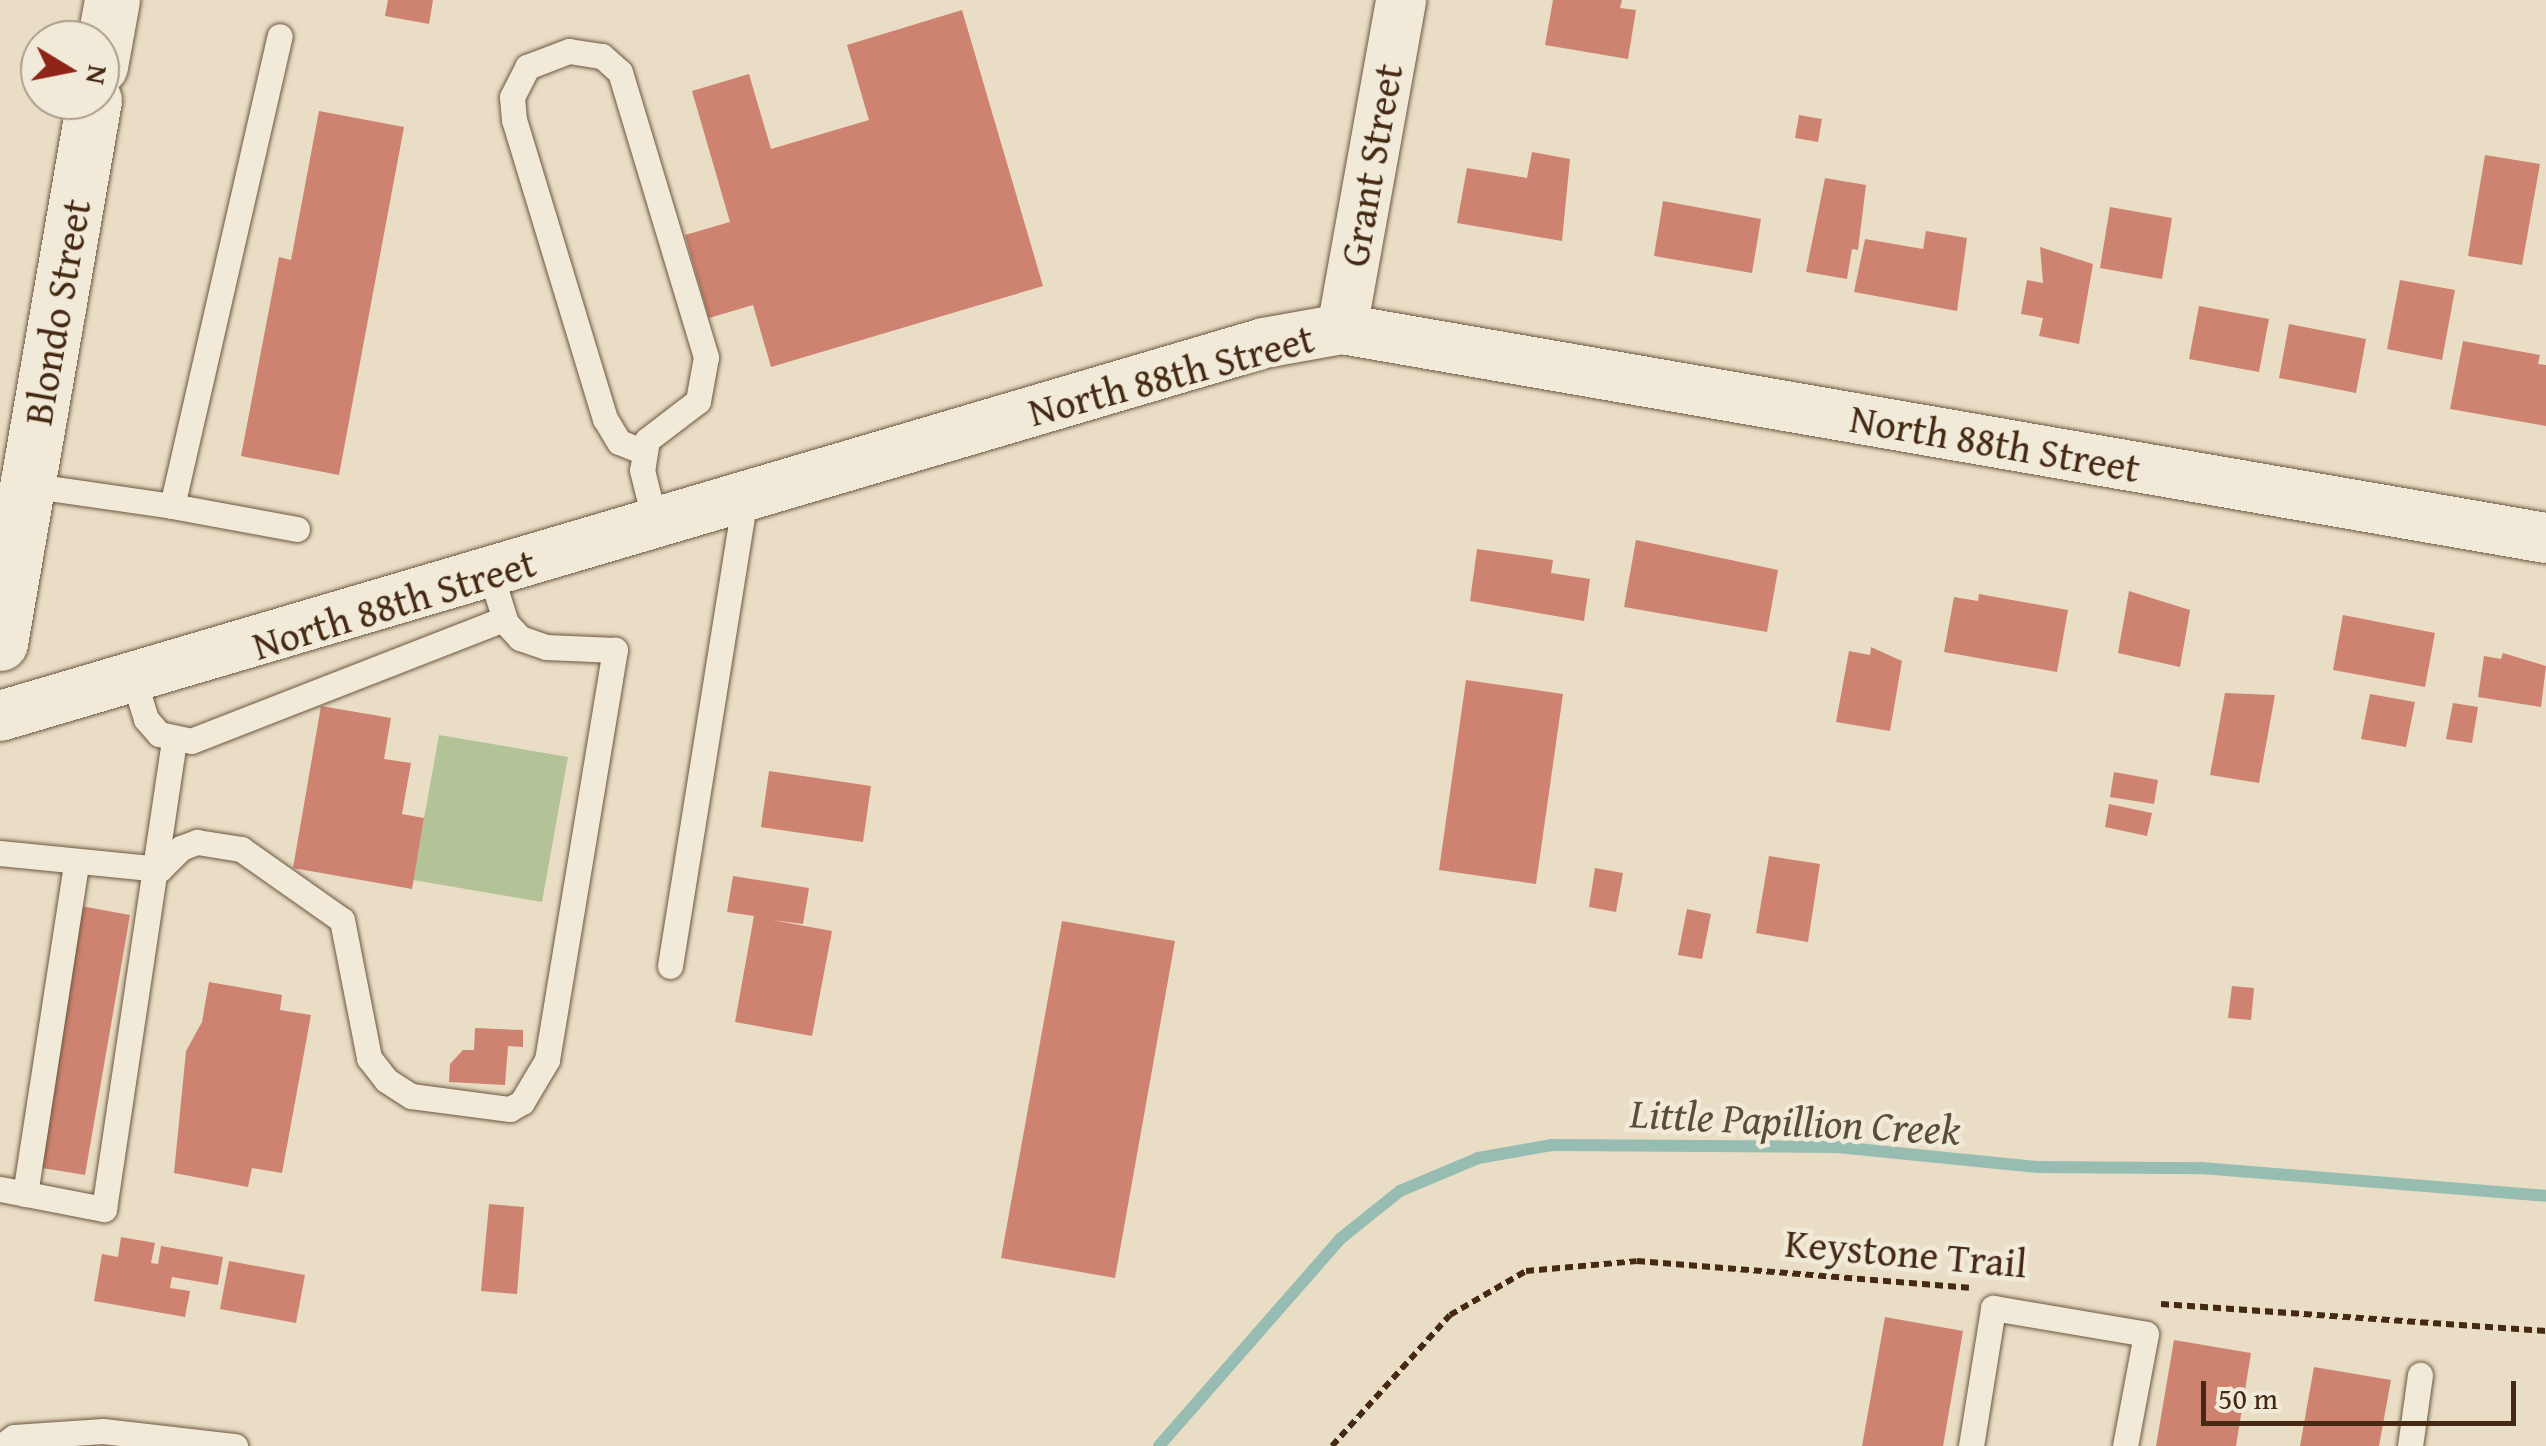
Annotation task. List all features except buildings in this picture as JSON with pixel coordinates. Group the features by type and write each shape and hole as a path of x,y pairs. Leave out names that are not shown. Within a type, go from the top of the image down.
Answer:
{"main road":[{"name":"Blondo Street","path":"0,643 91,120"}],"street":[{"name":"Grant Street","path":"1342,329 1400,0"},
{"name":"North 88th Street","path":"0,716 134,680 498,597 656,526 1264,343 1342,329 2546,538"}],"lane":[{"path":"172,506 280,36"},
{"path":"644,452 620,442 605,420 514,120 512,97 527,67 568,50 602,56 620,72 706,356 698,401 653,431 644,452 656,526"},
{"path":"27,485 172,506 297,530"},
{"path":"670,966 746,499"},
{"path":"0,853 76,865 160,869 180,848 197,842 247,852 342,920 369,1058 386,1080 411,1096 485,1110 522,1102 546,1060 615,650 546,646 520,638 498,597 174,742"},
{"path":"134,680 146,719 174,742"},
{"path":"76,865 12,1191 104,1209 160,869 174,742"},
{"path":"1970,1446 1993,1308 2146,1334 2125,1446"},
{"path":"2410,1446 2420,1375"},
{"path":"2,1446 14,1436 103,1431 235,1446"}],"path":[{"name":"Keystone Trail","path":"1332,1446 1450,1314 1526,1271 1637,1261 1986,1290"},
{"path":"2141,1302 2546,1331"}],"green space":[{"path":"439,735 568,757 542,902 413,880"}],"waterway":[{"name":"Little Papillion Creek","path":"1159,1446 1340,1239 1400,1191 1478,1158 1552,1145 1837,1147 2038,1167 2201,1168 2546,1196"}]}
